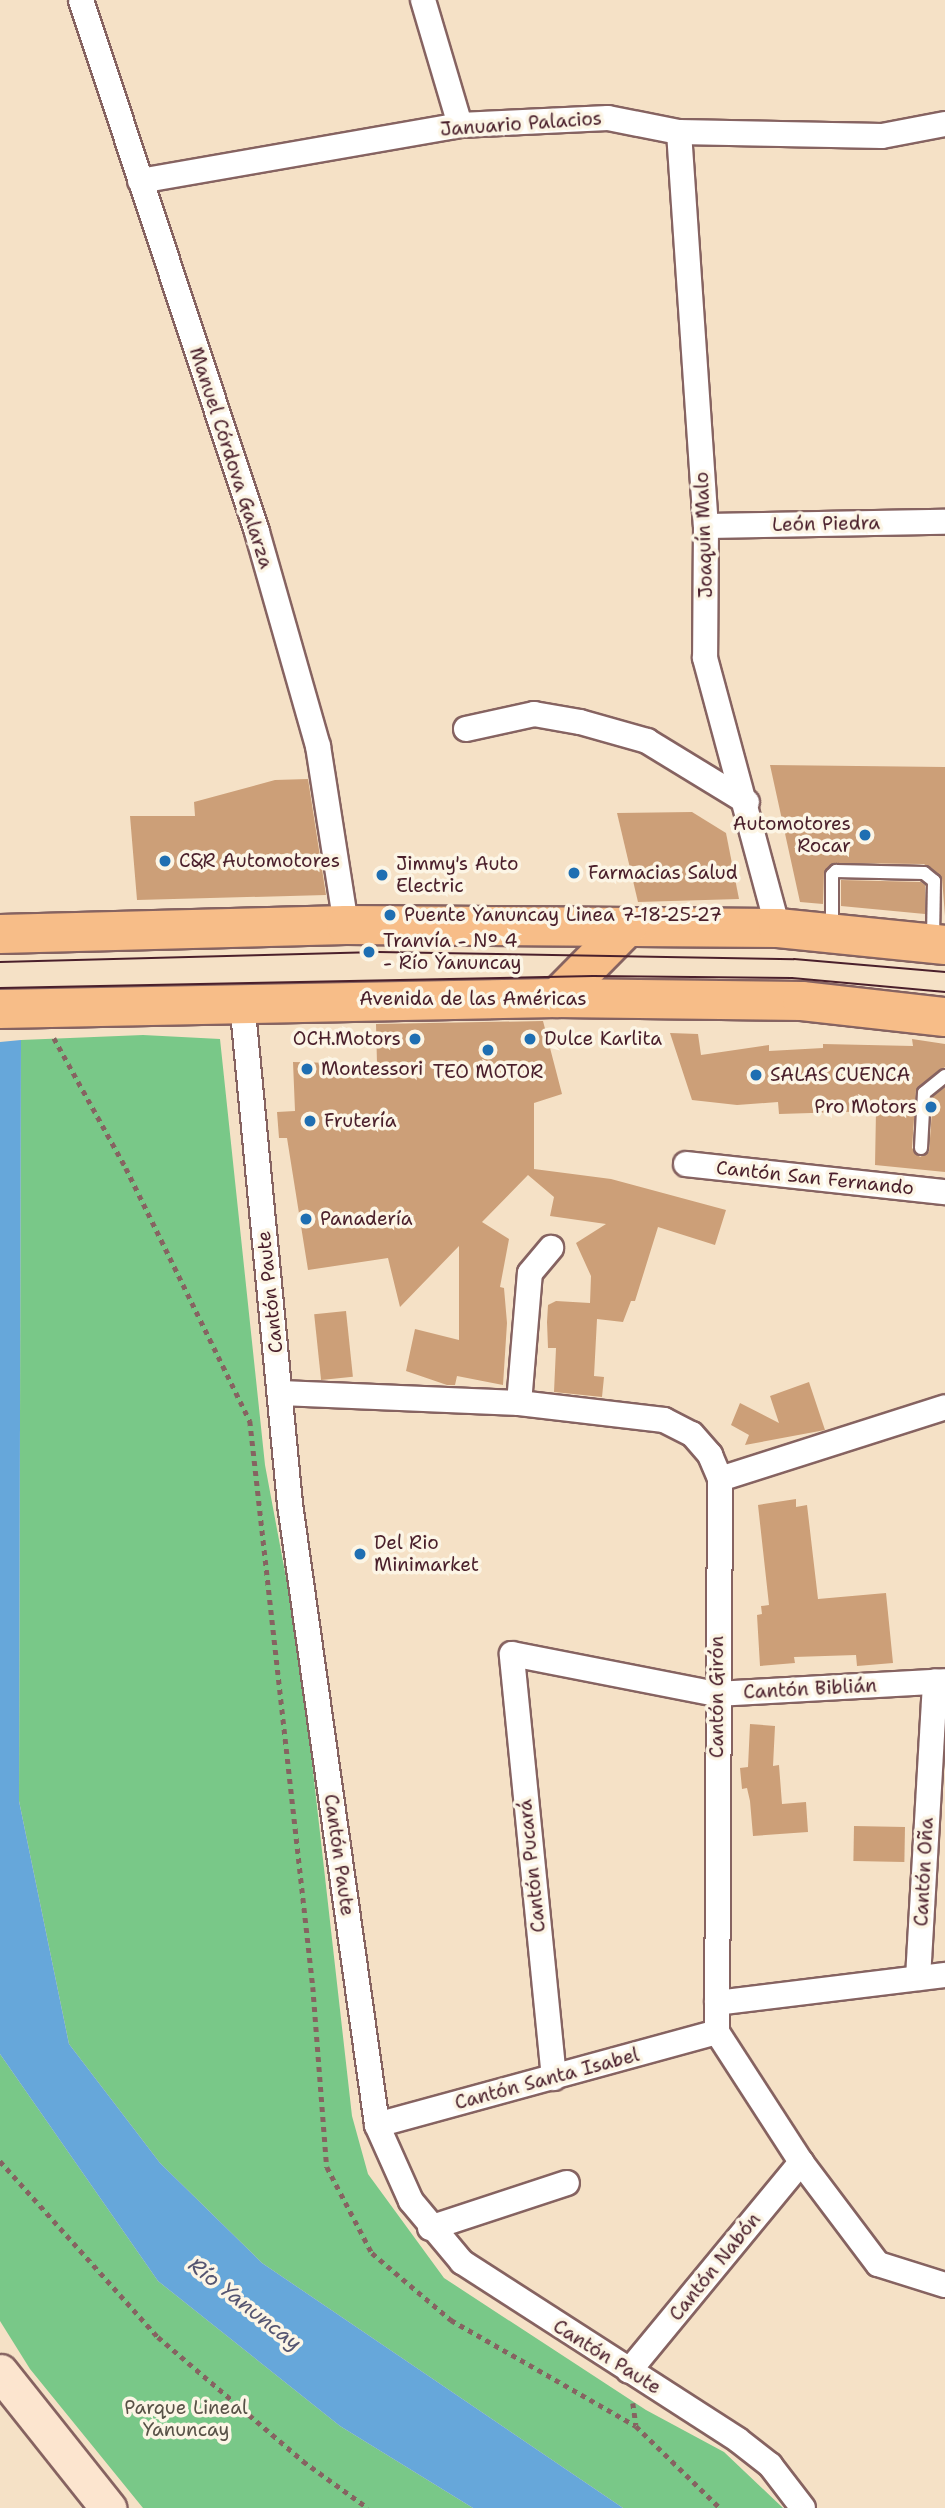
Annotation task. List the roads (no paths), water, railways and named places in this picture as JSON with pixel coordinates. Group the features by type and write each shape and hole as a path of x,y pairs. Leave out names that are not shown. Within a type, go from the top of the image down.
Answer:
{"main road":[{"path":"18,933 346,925 778,928 939,945"},
{"path":"557,998 627,927"},
{"name":"Avenida de las Américas","path":"0,1009 242,1002 477,1005 557,998 802,1001 945,1017"},
{"path":"0,2372 108,2508"}],"street":[{"name":"Manuel Córdova Galarza","path":"81,0 257,532 318,746 346,925"},
{"path":"423,0 460,125"},
{"name":"Januario Palacios","path":"140,181 460,125 608,118 679,132 882,136 945,124"},
{"name":"Joaquín Malo","path":"679,132 706,526 705,658 747,803 778,928"},
{"name":"León Piedra","path":"706,526 945,523"},
{"path":"466,729 534,714 580,722 648,741 747,803"},
{"name":"Cantón Paute","path":"242,1002 290,1504 377,2125 402,2185 430,2228 461,2262 762,2458 803,2508"},
{"name":"Cantón San Fernando","path":"686,1164 945,1192"},
{"path":"519,1403 530,1273 551,1248"},
{"name":"Cantón Girón","path":"281,1393 519,1403 676,1424 699,1441 720,1479 716,1694 717,2032"},
{"path":"720,1479 945,1407"},
{"name":"Cantón Biblián","path":"512,1654 716,1694 940,1681"},
{"name":"Cantón Pucará","path":"512,1654 554,2078"},
{"name":"Cantón Oña","path":"918,1978 940,1681"},
{"path":"717,2003 945,1975"},
{"path":"717,2032 801,2162 878,2264 945,2285"},
{"name":"Cantón Santa Isabel","path":"377,2125 717,2032"},
{"name":"Cantón Nabón","path":"629,2371 801,2162"},
{"path":"430,2228 567,2183"}],"lane":[{"path":"832,934 832,876 836,871 924,873 934,881 939,945"},
{"path":"921,1147 924,1093 945,1076"}],"water":[{"name":"Río Yanuncay","path":"21,1040 19,1801 69,2044 160,2163 262,2263 623,2508 473,2508 340,2426 158,2281 0,2054 0,1042"}],"tram line":[{"path":"0,962 378,952 794,959 945,972"},
{"path":"0,988 593,976 792,978 945,992"}],"place":[{"name":"Automotores Rocar","path":"865,835"},
{"name":"C&R Automotores","path":"165,861"},
{"name":"Farmacias Salud","path":"574,873"},
{"name":"Jimmy's Auto Electric","path":"382,875"},
{"name":"Puente Yanuncay Linea 7-18-25-27","path":"390,915"},
{"name":"Tranvía - Nº 4 - Río Yanuncay","path":"369,952"},
{"name":"OCH.Motors","path":"415,1039"},
{"name":"Dulce Karlita","path":"530,1039"},
{"name":"TEO MOTOR","path":"488,1050"},
{"name":"Montessori","path":"307,1069"},
{"name":"SALAS CUENCA","path":"756,1075"},
{"name":"Pro Motors","path":"931,1107"},
{"name":"Frutería","path":"310,1121"},
{"name":"Panadería","path":"306,1219"},
{"name":"Del Rio Minimarket","path":"360,1554"}],"park label":[{"name":"Parque Lineal Yanuncay","path":"186,2419"}]}
